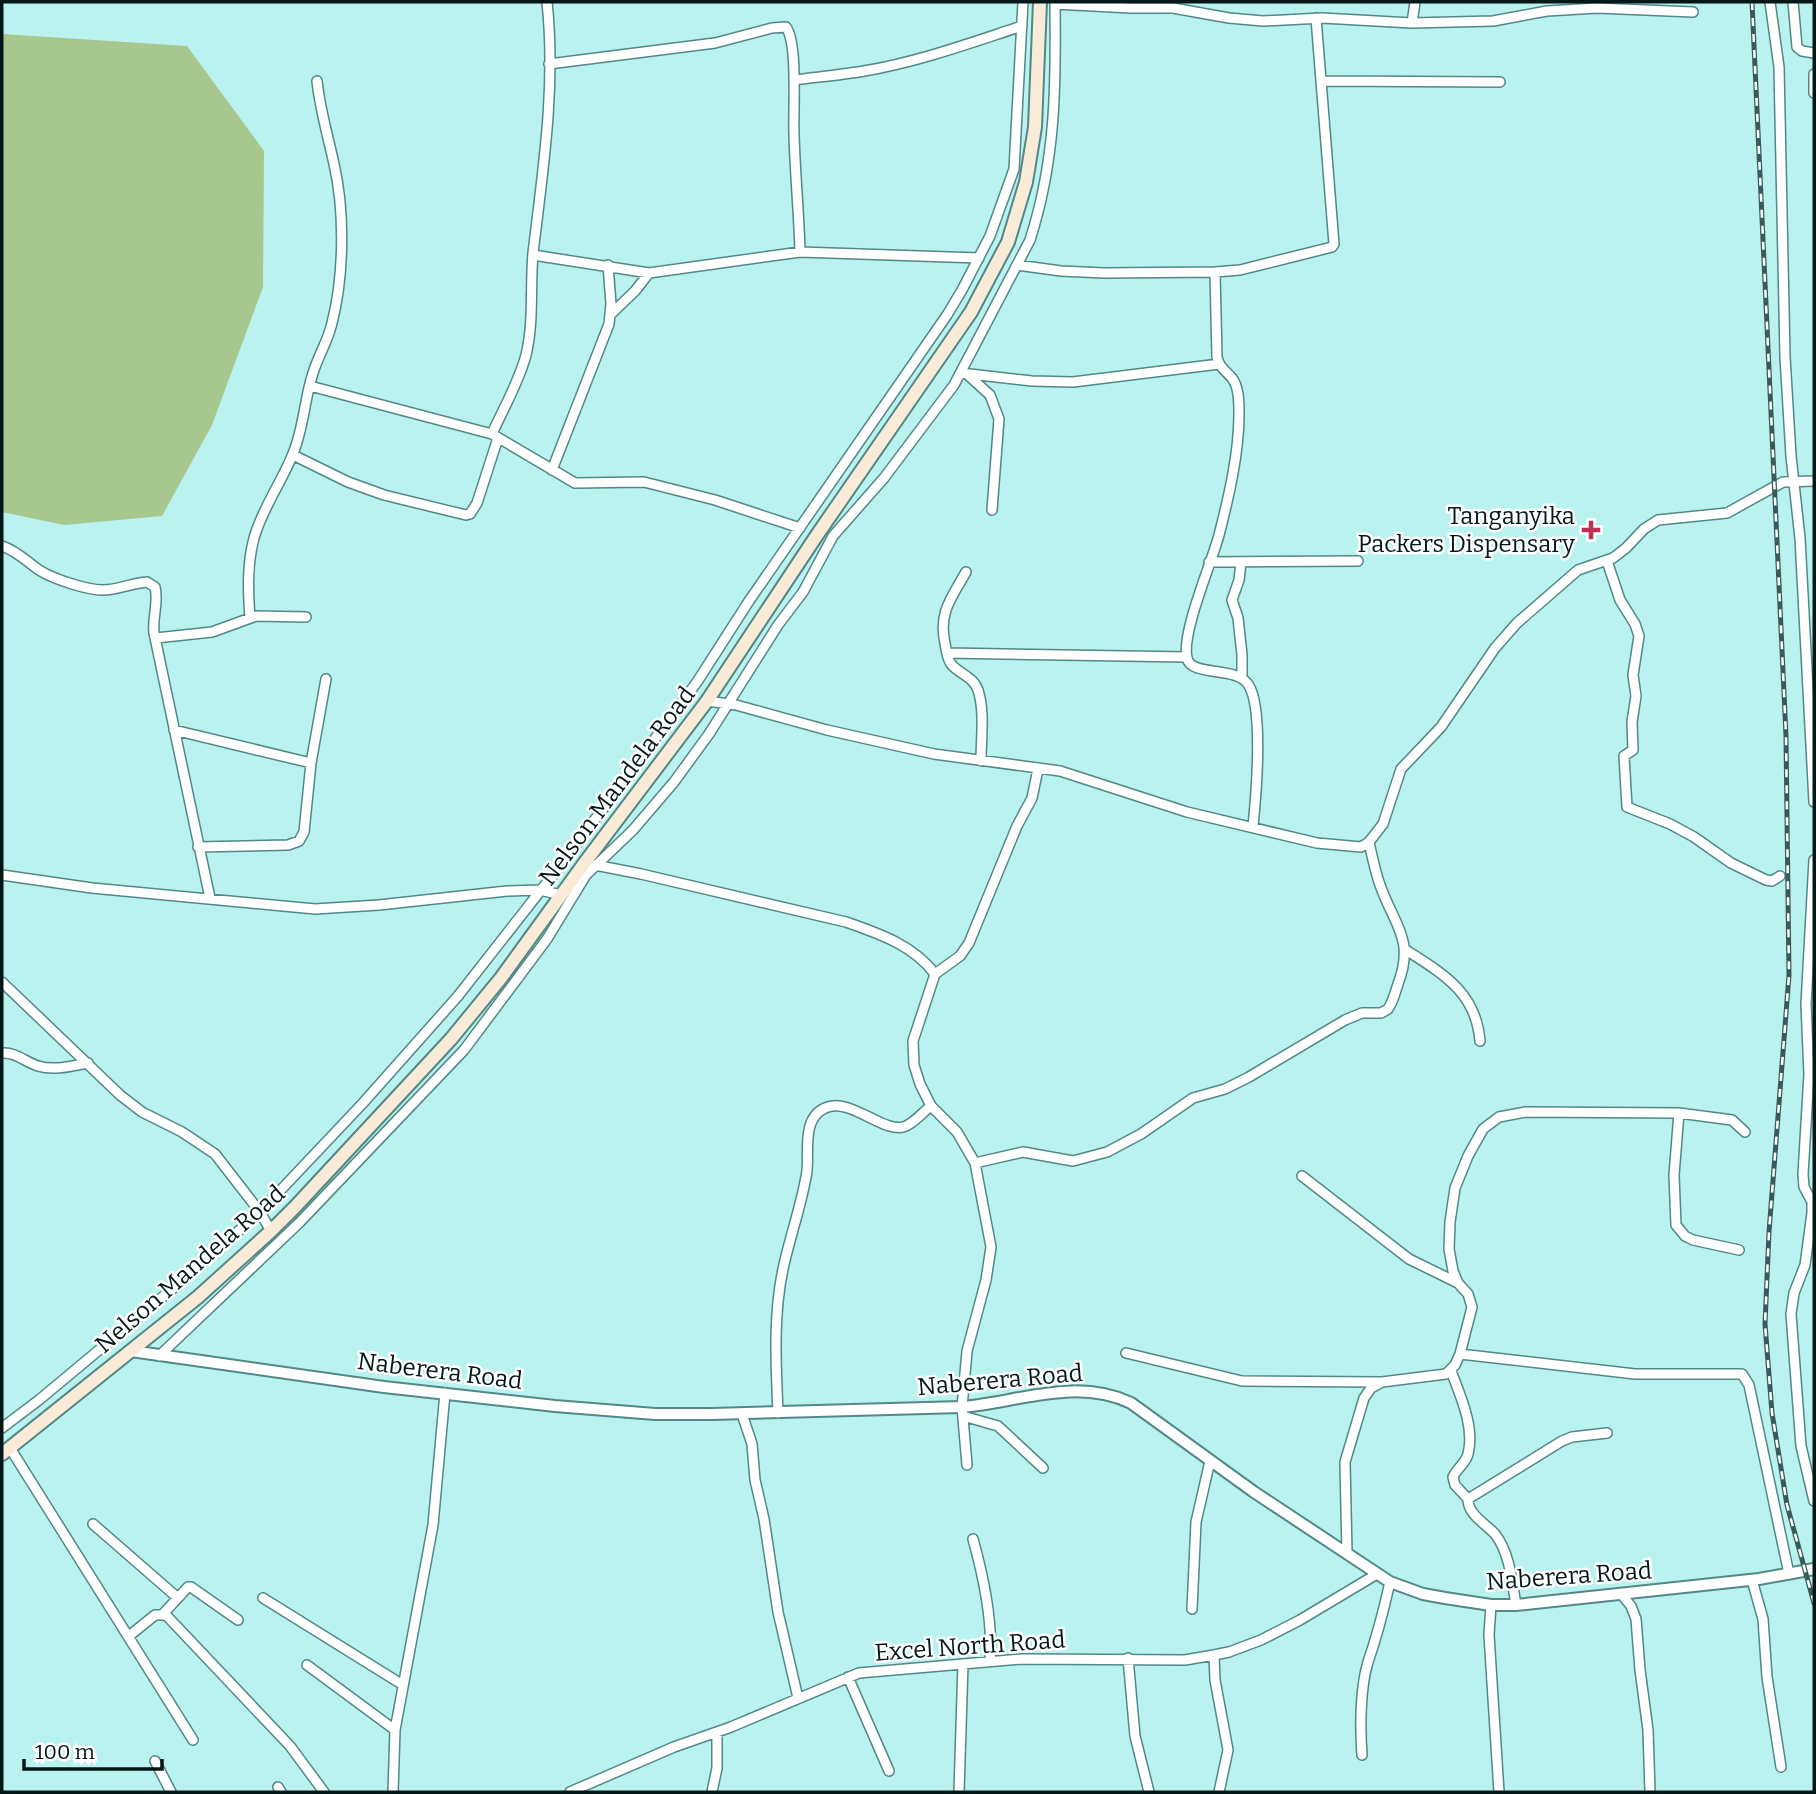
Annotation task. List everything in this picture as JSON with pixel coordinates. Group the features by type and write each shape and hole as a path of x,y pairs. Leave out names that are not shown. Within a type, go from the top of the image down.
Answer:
{"main road":[{"name":"Nelson Mandela Road","path":"6,1451 198,1297 271,1231 458,1031 501,978 706,701 971,313 999,261 1016,220 1031,153 1035,127 1040,2"}],"street":[{"path":"293,455 348,482 384,495 466,515 470,514 477,503 495,436 527,352 533,255 546,156 550,64 547,2"},
{"path":"2,1428 40,1400 260,1212 363,1103 429,1029 540,890 687,694 947,315 979,258 1014,169 1023,2"},
{"path":"1412,23 1415,2"},
{"path":"1770,2 1780,86 1785,357 1807,645 1814,802"},
{"path":"1793,2 1797,47 1802,51 1814,53"},
{"path":"159,1356 253,1270 464,1050 547,939 581,882 595,865 633,830 674,782 728,704 759,653 803,592 833,536 884,478 964,373 1030,240 1038,215 1051,156 1055,103 1055,3 1130,8 1174,5 1241,19 1316,18 1412,23 1493,20 1570,9 1693,12"},
{"path":"1017,265 1104,273 1215,272 1240,270 1333,246 1316,18"},
{"path":"550,64 715,43 783,26 790,32 794,80 800,252"},
{"path":"794,80 865,71 900,63 971,44 1022,26"},
{"path":"1814,74 1814,93"},
{"path":"250,618 248,584 254,539 293,455 310,386 332,325 341,258 335,170 321,113 317,81"},
{"path":"1322,81 1500,82"},
{"path":"533,255 649,272 800,252 979,258"},
{"path":"552,470 606,334 611,314 608,265"},
{"path":"611,314 635,291 649,272"},
{"path":"1215,272 1219,364 1236,385 1239,416 1235,459 1219,533 1188,640 1187,657 1194,667 1242,678"},
{"path":"964,373 1073,382 1219,364"},
{"path":"964,373 990,395 999,419 992,510"},
{"path":"310,386 495,436 578,483 644,482 715,500 800,528"},
{"path":"706,701 728,704 885,744 1081,777 1174,808 1337,845 1361,847 1369,842 1382,824 1401,769 1441,727 1507,634 1578,569 1607,561 1626,548 1651,523 1667,518 1727,513 1778,484 1814,481"},
{"path":"2,546 21,555 49,576 99,590 112,590 139,582 151,583 157,593 153,613 156,638 210,898"},
{"path":"1209,562 1358,561"},
{"path":"1607,561 1620,600 1639,636 1633,675 1636,696 1632,722 1633,750 1624,755 1627,807 1670,824 1731,863 1766,880 1772,881 1780,876"},
{"path":"1241,563 1240,580 1232,600 1238,623 1242,678 1251,690 1257,735 1258,768 1253,827"},
{"path":"966,572 943,617 947,653 953,666 971,679 977,688 981,711 981,761"},
{"path":"156,638 212,632 261,616 306,617"},
{"path":"947,653 1187,657"},
{"path":"198,847 297,843 304,832 311,764 326,679"},
{"path":"174,730 311,764"},
{"path":"967,1465 963,1412 967,1351 986,1280 990,1255 988,1230 975,1163 957,1132 931,1106 919,1084 912,1055 916,1030 935,974 960,956 969,943 1017,825 1032,798 1038,769"},
{"path":"975,1163 1023,1152 1077,1161 1123,1145 1193,1098 1249,1077 1345,1020 1362,1013 1384,1012 1390,1006 1400,981 1406,950 1379,883 1369,842"},
{"path":"1814,860 1806,1004 1810,1074 1803,1174 1804,1186 1812,1205 1805,1265 1794,1293 1791,1314 1801,1446 1814,1501"},
{"path":"595,865 846,922 912,951 925,960 935,974"},
{"path":"2,875 92,888 315,909 380,905 483,893 540,890 561,895"},
{"path":"1406,950 1460,989 1476,1014 1480,1041"},
{"path":"2,982 120,1095 142,1112 182,1132 215,1154 260,1212 271,1231"},
{"path":"2,1053 12,1053 33,1064 49,1068 88,1063"},
{"path":"778,1413 776,1339 780,1287 807,1171 808,1134 814,1117 824,1108 836,1106 857,1111 896,1127 904,1127 931,1106"},
{"path":"1458,1283 1449,1249 1452,1200 1468,1156 1483,1129 1492,1121 1505,1115 1526,1112 1679,1113 1732,1120 1745,1132"},
{"path":"1679,1113 1674,1175 1676,1225 1685,1236 1693,1240 1739,1250"},
{"path":"1126,1353 1242,1381 1382,1382 1434,1377 1451,1371 1460,1354 1472,1307 1468,1294 1458,1283 1409,1259 1303,1176"},
{"name":"Naberera Road","path":"131,1351 445,1393 555,1406 654,1413 963,1412 1045,1393 1075,1391 1116,1396 1152,1417 1210,1461 1377,1574 1390,1582 1423,1594 1491,1605 1516,1605 1752,1580 1814,1569"},
{"path":"1460,1354 1635,1374 1742,1374 1749,1385 1788,1574"},
{"path":"1451,1371 1466,1416 1469,1442 1467,1458 1453,1477 1455,1485 1468,1499 1469,1509 1500,1541 1510,1571 1516,1605"},
{"path":"1347,1553 1346,1457 1364,1398 1371,1388 1382,1382"},
{"path":"393,1792 395,1730 433,1525 445,1393"},
{"path":"963,1412 998,1426 1043,1468"},
{"path":"742,1414 752,1444 755,1480 764,1519 778,1612 798,1698"},
{"path":"1468,1499 1562,1441 1572,1437 1607,1433"},
{"path":"6,1451 129,1636 193,1740"},
{"path":"1192,1609 1196,1522 1210,1461"},
{"path":"93,1524 178,1598"},
{"path":"973,1539 983,1581 990,1661"},
{"name":"Excel North Road","path":"570,1792 848,1677 881,1670 990,1661 1128,1658 1185,1660 1214,1655 1229,1652 1270,1635 1377,1574"},
{"path":"1752,1580 1763,1619 1767,1678 1781,1767"},
{"path":"1362,1755 1360,1721 1368,1663 1376,1645 1390,1582"},
{"path":"163,1614 188,1587 195,1588 238,1620"},
{"path":"1622,1595 1632,1606 1636,1619 1648,1730 1650,1792"},
{"path":"263,1598 403,1685"},
{"path":"1491,1605 1489,1635 1499,1792"},
{"path":"129,1636 155,1615 163,1614 169,1617 290,1746 324,1792"},
{"path":"1214,1655 1215,1680 1228,1750 1219,1792"},
{"path":"1128,1658 1135,1736 1149,1792"},
{"path":"959,1792 963,1664"},
{"path":"307,1665 395,1730"},
{"path":"848,1677 889,1771"},
{"path":"712,1792 717,1768 717,1732"},
{"path":"155,1761 171,1792"}],"green space":[{"path":"2,34 187,46 264,151 263,287 212,425 162,516 64,525 2,512"}],"railway":[{"path":"1752,2 1786,736 1789,975 1769,1232 1765,1324 1772,1413 1787,1505 1814,1603"}],"place":[{"name":"Tanganyika Packers Dispensary","path":"1591,530"}]}
